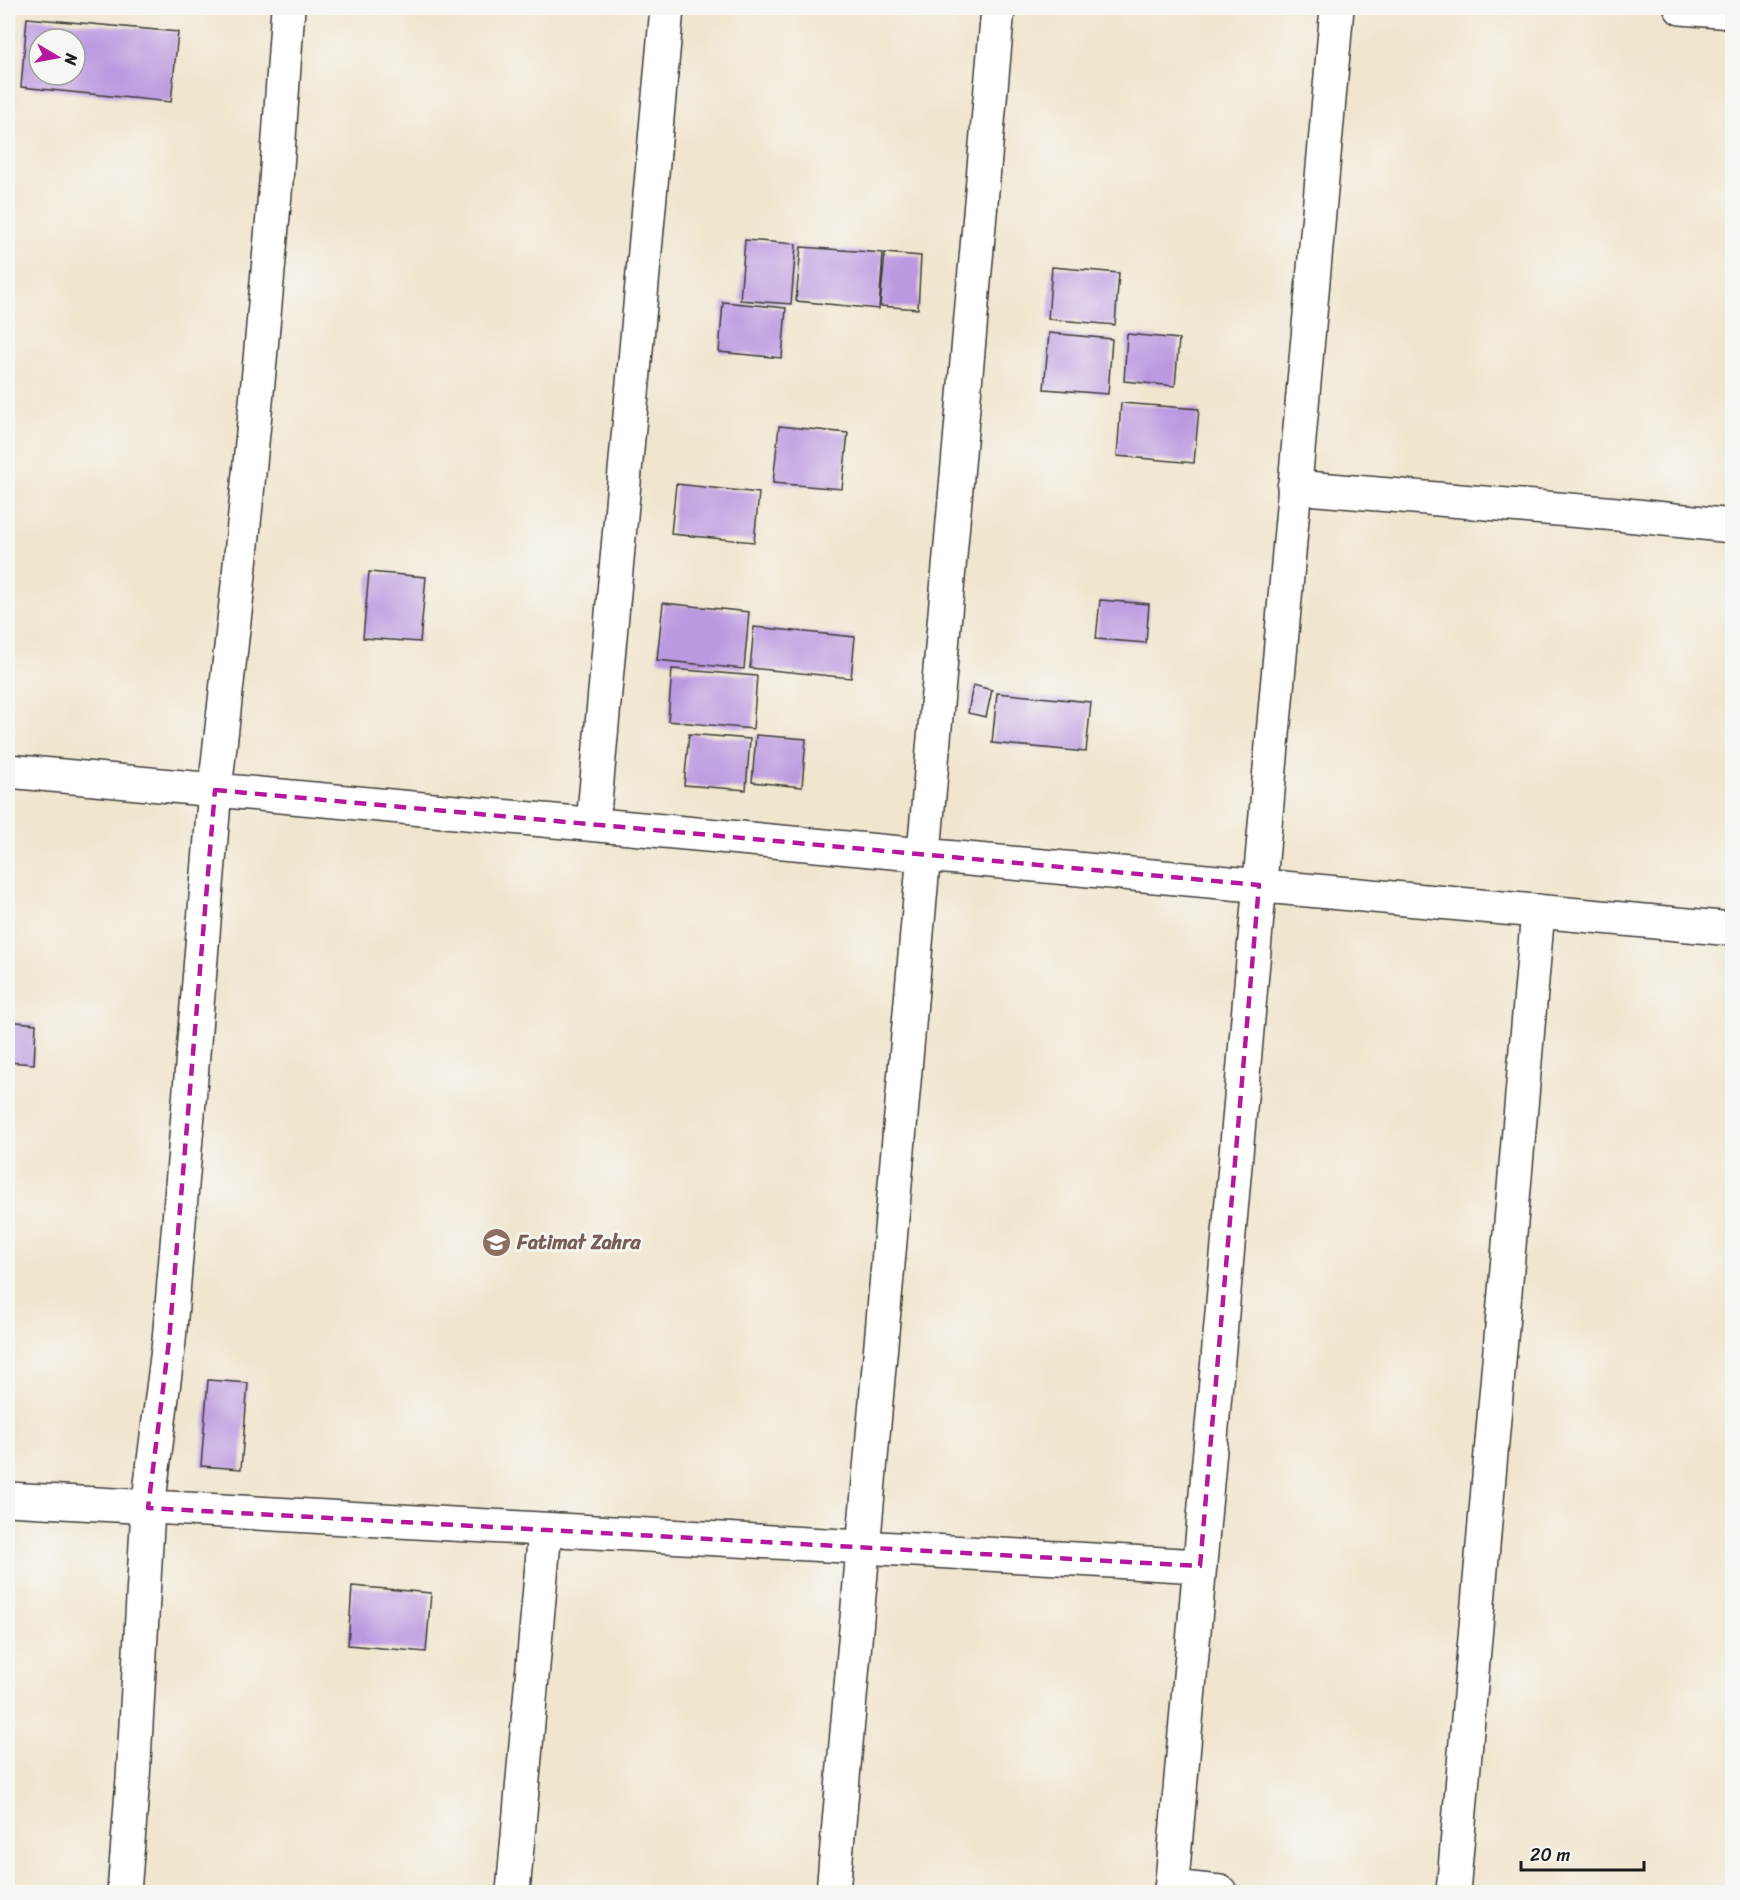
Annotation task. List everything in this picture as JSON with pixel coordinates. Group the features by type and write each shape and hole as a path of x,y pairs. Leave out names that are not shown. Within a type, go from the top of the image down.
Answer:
{"street":[{"path":"123,1893 133,1779 148,1508 168,1341 215,790 257,394 276,182 288,8"},
{"path":"593,824 667,8"},
{"path":"833,1893 998,8"},
{"path":"1220,1893 1171,1890 1337,8"},
{"path":"1681,8 1732,12"},
{"path":"1294,487 1732,526"},
{"path":"8,771 1732,929"},
{"path":"1453,1893 1538,911"},
{"path":"8,1500 1200,1566"},
{"path":"513,1893 545,1530"}],"highlighted area":[{"path":"215,790 1259,885 1200,1566 148,1508 169,1341"}],"building":[{"path":"27,18 178,32 171,102 21,87"},
{"path":"745,240 796,244 791,304 740,300"},
{"path":"801,247 883,253 879,309 796,301"},
{"path":"885,253 921,256 918,309 880,306"},
{"path":"1052,267 1119,273 1115,325 1048,319"},
{"path":"723,302 786,308 782,358 719,352"},
{"path":"1049,333 1112,339 1108,394 1044,389"},
{"path":"1127,334 1179,339 1175,386 1124,381"},
{"path":"1121,403 1199,409 1194,463 1117,456"},
{"path":"779,426 848,433 842,489 773,483"},
{"path":"676,484 759,493 754,542 671,534"},
{"path":"369,572 426,577 420,642 363,638"},
{"path":"1100,600 1149,604 1146,643 1096,639"},
{"path":"663,603 749,612 744,669 657,660"},
{"path":"754,627 855,637 851,678 750,668"},
{"path":"672,669 757,676 753,729 668,721"},
{"path":"973,685 992,690 986,717 968,713"},
{"path":"997,693 1091,702 1086,752 992,743"},
{"path":"689,734 750,739 746,790 684,785"},
{"path":"756,735 806,739 802,787 752,782"},
{"path":"8,1021 36,1024 34,1064 8,1062"},
{"path":"208,1380 248,1383 241,1469 201,1466"},
{"path":"352,1586 431,1593 426,1652 348,1645"}],"place":[{"name":"Fatimat Zahra","path":"496,1242"}]}
